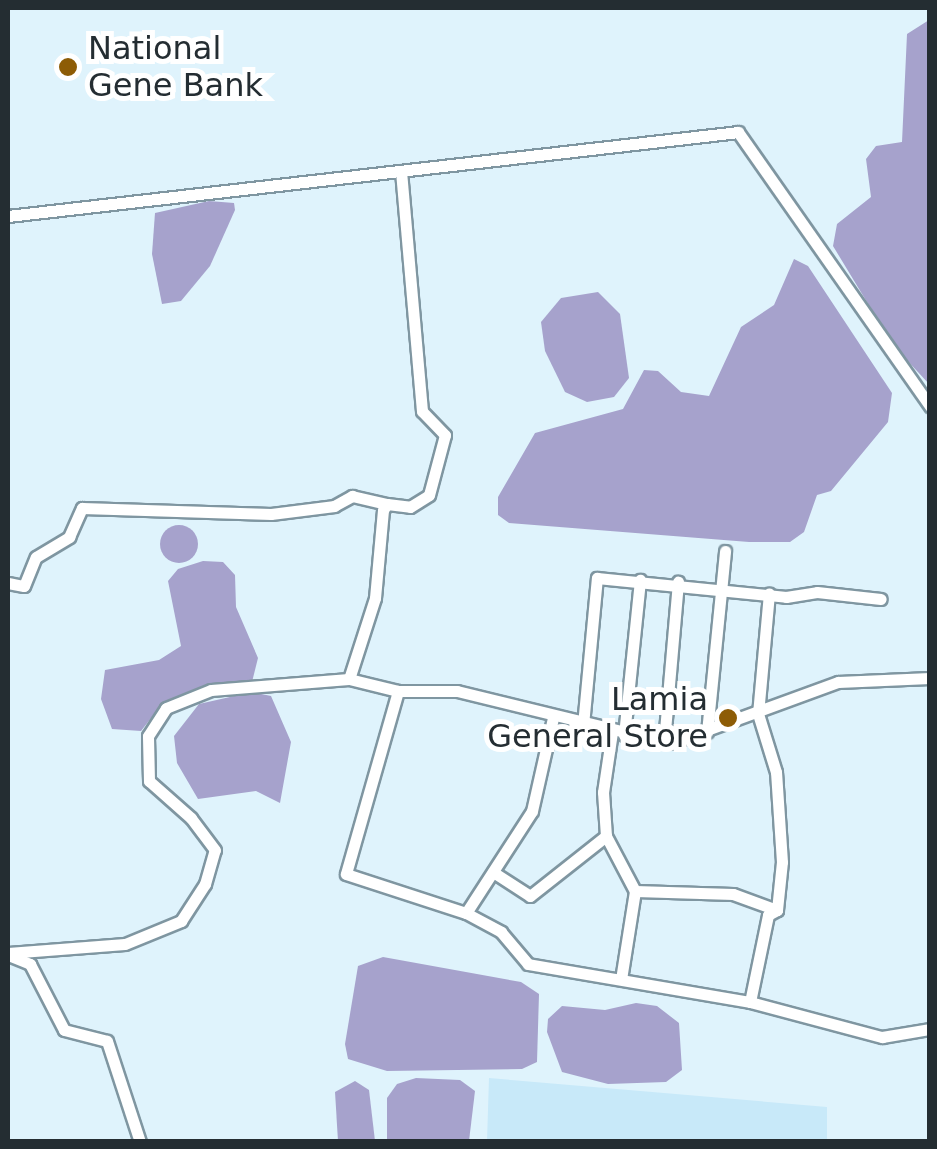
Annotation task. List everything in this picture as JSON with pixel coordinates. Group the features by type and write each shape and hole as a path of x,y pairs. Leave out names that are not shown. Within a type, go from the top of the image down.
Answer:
{"street":[{"path":"8,216 738,132 930,406"},
{"path":"8,584 24,586 36,557 69,538 82,508 272,514 352,496 410,507 429,496 445,435 422,411 402,171"},
{"path":"349,679 376,598 388,504"},
{"path":"707,732 726,551"},
{"path":"583,724 597,578 678,582 769,594 881,599"},
{"path":"621,979 635,891 606,836 603,792 618,734 640,580"},
{"path":"664,742 678,582"},
{"path":"769,594 758,714 783,816 778,910"},
{"path":"8,954 126,944 181,921 206,884 215,850 192,818 149,781 148,736 166,708 211,690 349,679 398,691 505,699 553,718 664,742 707,732 838,682 930,678"},
{"path":"398,691 344,870 466,913 500,932 528,964 750,1002 882,1037 930,1029"},
{"path":"466,913 532,811 553,718"},
{"path":"493,872 530,896 606,836"},
{"path":"635,891 733,894 748,904 778,910"},
{"path":"750,1002 768,915 778,910"},
{"path":"8,954 30,964 64,1030 107,1041 140,1142"}],"shaded area":[{"path":"929,20 929,384 893,345 833,246 837,224 871,197 866,159 876,146 902,142 907,34"},
{"path":"209,201 234,203 235,210 210,266 181,301 162,304 152,254 155,213"},
{"path":"794,259 808,266 892,393 888,422 831,491 817,495 804,532 790,542 749,542 509,523 498,515 498,497 535,433 623,409 644,370 658,371 681,392 709,396 741,327 774,305"},
{"path":"598,292 620,314 629,378 614,397 587,402 565,392 545,351 541,322 561,298"},
{"path":"179,525 192,531 198,544 192,557 179,563 166,557 160,544 166,531"},
{"path":"203,561 223,562 235,575 236,607 258,658 252,682 185,693 162,704 141,731 112,729 101,699 105,670 159,660 181,646 168,581 178,569"},
{"path":"252,692 271,696 291,742 280,803 256,791 198,799 177,763 174,736 199,704"},
{"path":"383,957 521,982 539,994 537,1062 522,1069 387,1071 348,1059 345,1044 358,966"},
{"path":"636,1003 657,1006 679,1023 682,1070 666,1082 608,1084 562,1072 547,1032 548,1019 562,1006 605,1010"},
{"path":"416,1078 460,1080 475,1091 469,1141 387,1141 387,1098 397,1084"},
{"path":"489,1078 827,1107 827,1141 487,1141"},
{"path":"355,1081 369,1090 375,1141 338,1141 335,1092"}],"place":[{"name":"National Gene Bank","path":"68,67"},
{"name":"Lamia General Store","path":"728,718"}]}
